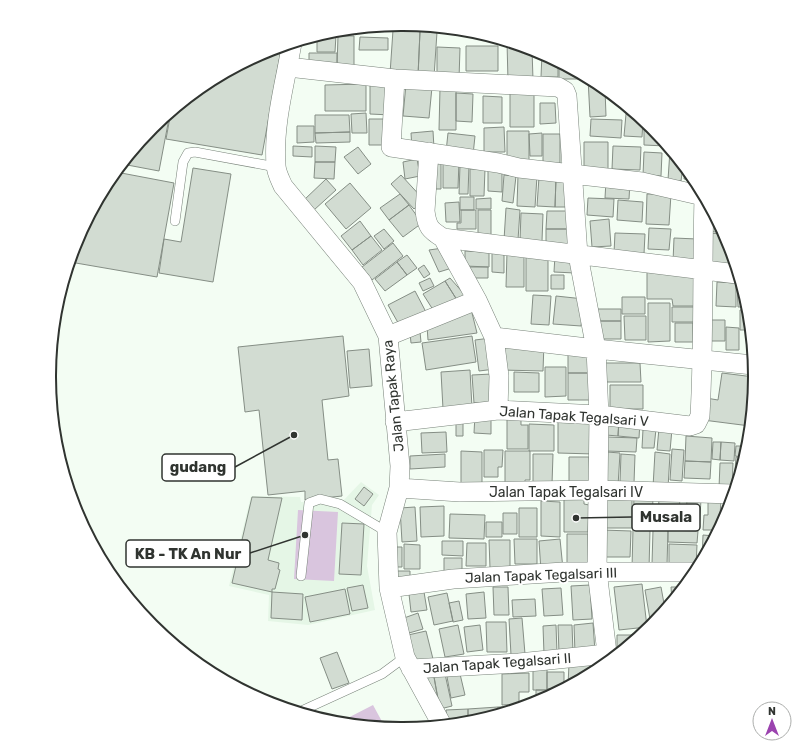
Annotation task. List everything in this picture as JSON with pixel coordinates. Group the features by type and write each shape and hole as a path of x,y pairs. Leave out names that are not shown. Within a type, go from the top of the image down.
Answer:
{"street":[{"name":"Jalan Tapak Raya","path":"291,49 281,103 276,145 276,167 283,186 362,282 388,336 400,466 400,488 387,532 388,588 408,663 439,720"},
{"path":"288,67 395,79 558,87 562,88 567,96 571,173 578,255 596,350 599,415 597,571 607,655"},
{"path":"395,79 392,147 498,163 519,168 642,182 695,194"},
{"path":"429,152 425,211 426,220 431,230 443,238 732,273"},
{"path":"703,207 703,360"},
{"path":"443,238 477,300 494,337 499,376 498,410"},
{"path":"388,336 477,300"},
{"path":"494,337 596,350 748,365"},
{"name":"Jalan Tapak Tegalsari V","path":"396,422 498,410 599,415 690,426 696,424 700,416 703,360"},
{"name":"Jalan Tapak Tegalsari IV","path":"400,488 460,492 597,490 727,494"},
{"name":"Jalan Tapak Tegalsari III","path":"388,588 454,578 597,571 686,572"},
{"name":"Jalan Tapak Tegalsari II","path":"408,663 519,663 602,658"}],"lane":[{"path":"175,221 183,162 188,153 195,152 276,167"},
{"path":"301,576 309,503 320,499 340,504 387,532"},
{"path":"307,708 408,663"}],"shaded area":[{"path":"361,482 379,495 372,505 367,566 375,610 308,625 268,621 269,595 229,586 251,496 300,497 301,502 342,502"},
{"path":"298,510 338,512 334,581 294,579"},
{"path":"373,705 382,721 357,719 349,717"}],"building":[{"path":"393,31 420,32 418,76 390,74"},
{"path":"420,32 437,33 434,77 418,76"},
{"path":"354,36 354,67 337,66 338,37"},
{"path":"360,37 388,38 388,50 359,50"},
{"path":"336,38 335,52 317,52 317,42"},
{"path":"466,46 498,46 498,71 466,71"},
{"path":"437,47 460,48 459,79 437,78"},
{"path":"507,47 532,56 533,80 508,81"},
{"path":"280,53 262,155 166,139 169,121 192,102 229,77"},
{"path":"309,53 337,53 337,68 309,68"},
{"path":"542,61 558,68 558,77 541,77"},
{"path":"559,69 578,79 578,79 559,79"},
{"path":"370,83 392,84 391,115 370,114"},
{"path":"366,84 366,111 325,111 325,85"},
{"path":"406,84 432,87 429,118 403,116"},
{"path":"588,85 605,97 606,116 590,117"},
{"path":"440,88 456,88 456,130 439,130"},
{"path":"510,89 534,89 534,127 510,127"},
{"path":"456,93 473,94 472,122 456,121"},
{"path":"483,96 502,97 502,123 483,123"},
{"path":"540,103 555,103 556,123 540,124"},
{"path":"366,113 367,133 352,133 351,114"},
{"path":"626,114 643,129 642,137 624,136"},
{"path":"315,115 349,115 350,132 315,133"},
{"path":"369,119 390,119 390,145 369,145"},
{"path":"591,119 622,120 621,138 590,136"},
{"path":"168,122 159,171 129,165 142,149"},
{"path":"297,126 314,126 314,142 297,143"},
{"path":"504,127 505,152 484,152 484,128"},
{"path":"644,130 659,146 644,145"},
{"path":"433,131 434,148 412,149 411,133"},
{"path":"507,131 529,131 529,161 507,161"},
{"path":"350,132 350,142 316,143 315,133"},
{"path":"448,133 475,136 473,155 446,152"},
{"path":"542,133 542,156 530,156 529,134"},
{"path":"543,134 560,134 560,164 543,164"},
{"path":"584,142 608,142 608,173 584,173"},
{"path":"293,146 312,147 312,157 293,156"},
{"path":"315,146 336,147 335,162 315,162"},
{"path":"613,146 641,147 640,170 612,169"},
{"path":"358,147 371,164 358,174 344,157"},
{"path":"644,152 662,153 661,176 643,175"},
{"path":"430,158 441,158 441,189 430,189"},
{"path":"669,158 682,175 681,181 668,180"},
{"path":"417,159 420,176 405,179 403,162"},
{"path":"443,161 459,161 458,188 443,188"},
{"path":"315,162 335,162 334,179 314,178"},
{"path":"460,165 469,165 468,194 459,194"},
{"path":"193,168 231,174 213,282 159,273 164,239 181,242"},
{"path":"488,168 502,169 502,192 488,191"},
{"path":"470,169 485,169 484,196 470,196"},
{"path":"123,173 174,183 157,277 76,263 92,224"},
{"path":"401,175 424,200 414,209 391,184"},
{"path":"504,175 516,176 513,203 502,201"},
{"path":"518,175 537,176 535,207 517,206"},
{"path":"539,177 556,178 555,207 537,206"},
{"path":"556,178 568,179 567,207 555,207"},
{"path":"326,179 336,190 314,210 304,200"},
{"path":"606,181 630,182 629,199 605,198"},
{"path":"350,183 371,208 346,229 325,204"},
{"path":"400,194 409,205 389,220 380,208"},
{"path":"647,194 671,194 669,225 646,224"},
{"path":"460,197 474,197 474,210 460,210"},
{"path":"491,198 491,209 476,209 476,199"},
{"path":"588,198 614,199 613,217 587,215"},
{"path":"618,200 643,202 642,222 617,220"},
{"path":"459,202 460,222 446,222 445,203"},
{"path":"409,205 422,223 403,237 389,220"},
{"path":"506,208 520,210 518,240 504,240"},
{"path":"461,210 476,210 476,229 457,229 457,223 461,223"},
{"path":"478,210 491,210 491,238 478,238"},
{"path":"547,211 569,211 569,229 546,229"},
{"path":"521,213 543,214 542,241 520,241"},
{"path":"609,219 611,246 592,247 590,221"},
{"path":"709,219 716,232 708,231"},
{"path":"360,221 371,236 352,250 341,236"},
{"path":"649,228 671,229 669,250 648,249"},
{"path":"384,229 394,241 384,249 374,236"},
{"path":"546,229 569,229 569,245 546,245"},
{"path":"615,233 645,234 644,254 614,253"},
{"path":"708,233 716,234 730,267 705,264"},
{"path":"371,236 382,250 363,265 352,250"},
{"path":"674,238 697,239 696,263 673,262"},
{"path":"393,243 403,256 372,280 362,267"},
{"path":"443,248 452,268 439,272 429,250"},
{"path":"465,251 489,252 489,267 465,266"},
{"path":"492,251 504,251 504,273 492,272"},
{"path":"507,252 524,252 524,287 506,287"},
{"path":"407,255 417,268 407,275 397,262"},
{"path":"555,255 576,256 575,273 554,272"},
{"path":"526,257 548,257 548,291 526,291"},
{"path":"397,262 407,275 385,291 375,279"},
{"path":"424,265 430,274 424,278 418,269"},
{"path":"465,267 488,267 488,278 464,278"},
{"path":"647,271 697,275 698,306 673,306 672,299 647,299"},
{"path":"551,275 564,275 564,289 551,289"},
{"path":"430,278 434,286 423,291 419,283"},
{"path":"450,278 465,295 457,300 445,281"},
{"path":"445,281 457,300 435,313 423,294"},
{"path":"717,282 735,283 736,307 716,306"},
{"path":"415,291 427,314 401,328 388,305"},
{"path":"737,293 741,307 738,307"},
{"path":"533,295 551,296 549,325 531,324"},
{"path":"556,296 584,299 581,326 553,324"},
{"path":"622,297 645,297 645,314 622,314"},
{"path":"648,303 670,303 670,341 648,342"},
{"path":"672,307 697,307 697,322 672,322"},
{"path":"471,309 477,333 428,340 427,326"},
{"path":"597,309 621,309 621,321 597,321"},
{"path":"741,310 745,330 740,330"},
{"path":"624,316 646,316 646,340 625,340"},
{"path":"708,320 725,320 725,341 708,341"},
{"path":"597,321 621,321 621,339 597,339"},
{"path":"675,323 693,323 693,342 675,342"},
{"path":"726,327 739,328 739,350 726,350"},
{"path":"420,332 421,342 411,343 410,333"},
{"path":"343,336 349,396 322,400 328,460 338,459 342,496 305,500 305,491 268,495 259,410 245,412 238,347"},
{"path":"472,336 476,362 426,370 422,343"},
{"path":"491,338 495,369 479,371 475,340"},
{"path":"501,342 544,343 543,371 501,370"},
{"path":"369,349 372,386 350,388 347,351"},
{"path":"568,351 592,351 592,373 568,373"},
{"path":"604,363 640,363 641,382 604,382"},
{"path":"545,367 566,367 566,396 545,397"},
{"path":"470,370 472,408 443,409 441,372"},
{"path":"514,372 539,373 539,392 514,392"},
{"path":"568,373 592,373 592,400 568,400"},
{"path":"722,373 748,376 744,425 703,420 706,398 718,400"},
{"path":"492,374 494,402 474,403 472,375"},
{"path":"610,385 643,385 643,409 610,409"},
{"path":"475,415 491,416 491,434 474,433"},
{"path":"507,417 521,417 521,425 528,425 528,449 507,449"},
{"path":"558,417 595,418 594,454 558,453"},
{"path":"607,418 619,419 618,436 606,435"},
{"path":"456,419 463,419 463,436 456,436"},
{"path":"619,419 640,421 639,438 618,436"},
{"path":"529,424 554,425 554,451 529,451"},
{"path":"659,428 672,429 670,451 657,450"},
{"path":"643,429 656,429 654,448 642,448"},
{"path":"446,432 447,452 422,453 421,433"},
{"path":"686,436 712,438 711,462 685,461"},
{"path":"607,437 637,438 636,452 606,451"},
{"path":"713,442 721,442 720,460 712,459"},
{"path":"721,442 735,443 734,461 720,460"},
{"path":"736,446 741,446 738,456 735,456"},
{"path":"672,449 684,450 682,481 670,480"},
{"path":"484,450 503,450 502,467 498,467 498,477 484,477"},
{"path":"461,451 482,452 482,486 461,486"},
{"path":"505,451 530,451 530,480 525,480 525,484 505,484"},
{"path":"607,452 620,453 618,486 605,485"},
{"path":"655,452 670,454 668,488 653,487"},
{"path":"445,454 445,467 410,469 410,456"},
{"path":"533,454 553,454 552,484 533,484"},
{"path":"621,454 635,455 634,483 620,482"},
{"path":"569,457 589,457 590,484 569,484"},
{"path":"736,457 738,457 736,466 735,469"},
{"path":"685,461 711,462 710,479 684,478"},
{"path":"720,463 733,463 732,477 729,488 719,488"},
{"path":"364,487 373,494 364,506 355,499"},
{"path":"603,495 632,496 632,528 603,528"},
{"path":"659,495 680,496 679,519 686,519 687,499 701,500 699,530 658,528"},
{"path":"252,497 282,498 268,560 279,563 278,569 280,570 275,589 272,589 272,592 232,583"},
{"path":"634,497 653,497 652,527 633,527"},
{"path":"564,499 584,499 584,504 589,505 588,532 564,532"},
{"path":"708,500 721,500 720,511 711,530 703,530 704,515 708,515"},
{"path":"541,501 560,502 560,537 541,536"},
{"path":"444,506 444,536 421,537 420,507"},
{"path":"415,507 417,541 402,542 400,508"},
{"path":"519,508 537,508 537,537 519,537"},
{"path":"503,513 517,513 517,534 503,534"},
{"path":"450,514 485,515 484,539 449,538"},
{"path":"486,522 502,522 502,537 486,537"},
{"path":"342,523 364,524 361,575 339,574"},
{"path":"633,529 650,530 649,569 632,568"},
{"path":"602,530 631,531 630,557 601,557"},
{"path":"653,530 668,530 667,565 652,564"},
{"path":"668,530 698,531 697,543 668,542"},
{"path":"567,534 588,534 588,567 567,567"},
{"path":"703,535 708,535 703,546"},
{"path":"514,539 537,539 537,564 515,564"},
{"path":"560,539 563,569 541,571 539,541"},
{"path":"489,540 510,540 510,568 490,568"},
{"path":"442,541 463,541 463,556 442,555"},
{"path":"467,543 486,543 486,566 466,566"},
{"path":"404,544 420,545 420,569 404,569"},
{"path":"669,544 697,545 696,556 690,566 669,565"},
{"path":"393,547 402,547 402,567 393,567"},
{"path":"444,558 462,558 462,574 444,574"},
{"path":"393,571 410,571 410,582 394,582"},
{"path":"642,584 646,621 639,628 619,630 614,587"},
{"path":"363,585 368,608 352,611 347,588"},
{"path":"590,585 592,619 573,620 571,586"},
{"path":"493,587 508,587 509,615 494,615"},
{"path":"661,587 664,602 650,617 645,590"},
{"path":"671,587 676,587 671,593"},
{"path":"561,588 563,615 544,616 542,589"},
{"path":"345,589 350,614 310,622 305,597"},
{"path":"272,592 303,594 302,620 271,618"},
{"path":"424,592 427,610 411,612 409,594"},
{"path":"484,592 486,618 468,619 466,594"},
{"path":"447,593 453,621 434,625 428,597"},
{"path":"535,599 536,616 513,617 512,600"},
{"path":"459,601 463,620 453,622 449,603"},
{"path":"418,613 423,629 409,633 404,618"},
{"path":"522,618 525,654 511,655 509,619"},
{"path":"486,622 506,622 507,652 487,652"},
{"path":"593,623 595,652 575,653 574,625"},
{"path":"458,625 464,654 445,657 439,629"},
{"path":"480,625 483,650 467,652 464,627"},
{"path":"556,625 557,653 544,654 543,626"},
{"path":"558,625 572,625 573,652 559,653"},
{"path":"426,631 433,659 415,664 408,635"},
{"path":"617,635 631,635 630,636 617,647"},
{"path":"337,652 349,683 332,689 320,658"},
{"path":"569,664 590,665 590,667 568,679"},
{"path":"533,669 547,669 547,690 533,690"},
{"path":"547,672 564,672 564,682 547,689"},
{"path":"529,673 529,692 519,692 519,702 511,704 502,705 502,674"},
{"path":"445,674 452,706 440,709 434,677"},
{"path":"460,674 465,695 451,698 447,677"},
{"path":"434,677 438,700 421,679"},
{"path":"536,690 547,690 536,695"},
{"path":"498,707 468,715 468,709"},
{"path":"468,709 468,715 447,719 446,710"}],"place":[{"name":"gudang","path":"294,435"},
{"name":"Musala","path":"576,518"},
{"name":"KB - TK An Nur","path":"305,535"}]}
